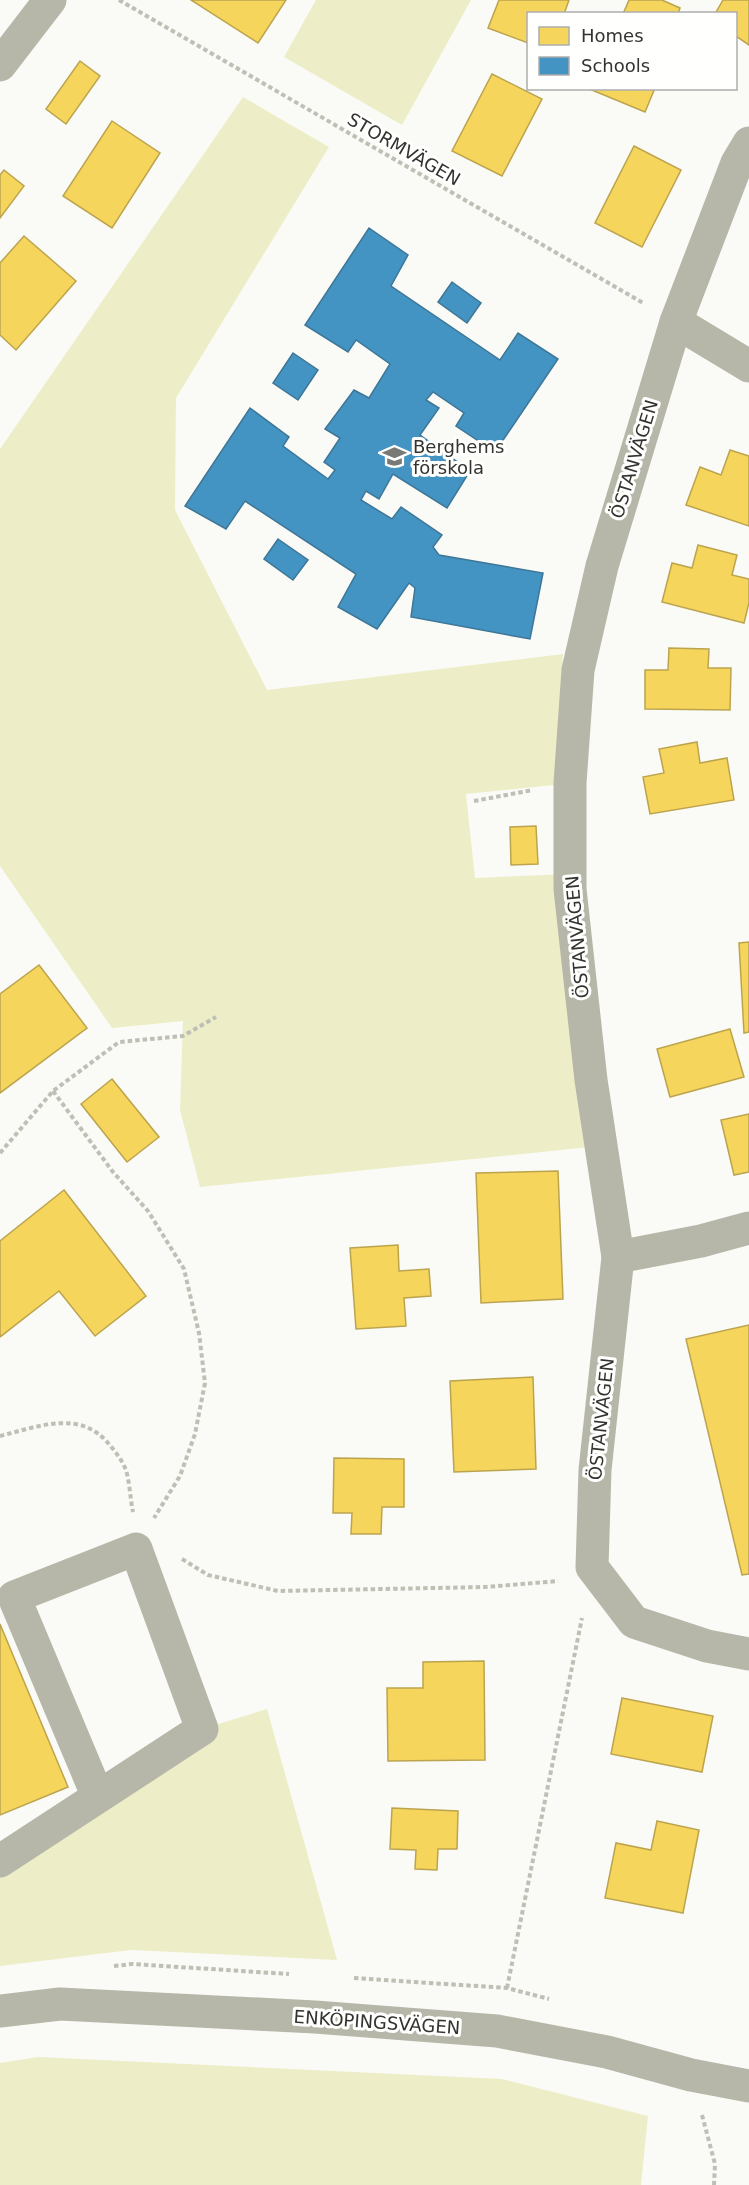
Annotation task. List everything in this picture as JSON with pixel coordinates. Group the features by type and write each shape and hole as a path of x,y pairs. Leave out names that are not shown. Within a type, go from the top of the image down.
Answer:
{"street":[{"path":"0,65 50,0"},
{"name":"ÖSTANVÄGEN","path":"592,1568 595,1470 618,1257 591,1080 570,890 570,783 578,670 602,566 676,322 737,163 749,143"},
{"path":"676,322 749,366"},
{"path":"618,1257 701,1241 749,1228"},
{"path":"0,1861 98,1797 202,1729 136,1549 14,1597 98,1797"},
{"path":"592,1568 634,1622 707,1646 749,1654"},
{"name":"ENKÖPINGSVÄGEN","path":"0,2011 60,2004 315,2017 497,2031 607,2052 691,2075 749,2086"}],"path":[{"name":"STORMVÄGEN","path":"119,0 676,322"},
{"path":"474,801 570,783"},
{"path":"0,1153 53,1091 118,1042 183,1036 216,1017"},
{"path":"53,1091 113,1172 148,1211 184,1269 199,1334 205,1383 195,1434 180,1476 150,1526"},
{"path":"0,1436 56,1423 81,1423 102,1435 116,1452 126,1470 135,1519"},
{"path":"173,1554 208,1575 278,1591 486,1587 553,1583 592,1568"},
{"path":"507,1988 592,1568"},
{"path":"691,2075 715,2164 714,2185"}],"green space":[{"path":"316,0 471,0 402,125 284,57"},
{"path":"243,97 329,147 176,398 175,510 267,690 563,654 554,785 466,794 475,878 570,874 600,1146 200,1187 180,1110 183,1021 112,1028 0,866 0,449"},
{"path":"267,1709 337,1960 131,1950 0,1966 0,1861 202,1729"},
{"path":"38,2057 502,2079 648,2116 641,2185 0,2185 0,2063"}],"building: Homes":[{"path":"191,0 286,0 258,43"},
{"path":"499,0 569,0 565,12 527,12 527,43 488,28"},
{"path":"629,0 662,0 680,8 679,12 624,12"},
{"path":"723,0 749,0 749,45 737,37 737,12 716,12"},
{"path":"80,61 100,76 66,124 46,109"},
{"path":"492,74 542,99 502,176 452,151"},
{"path":"592,90 654,90 645,112"},
{"path":"112,121 160,153 112,228 63,196"},
{"path":"634,146 681,170 642,247 595,223"},
{"path":"4,170 24,186 0,218 0,175"},
{"path":"24,236 76,281 16,350 0,335 0,263"},
{"path":"730,450 749,456 749,526 686,505 700,467 721,475"},
{"path":"698,545 737,555 732,575 749,579 749,603 744,623 662,602 672,563 692,568"},
{"path":"669,648 709,649 708,668 731,668 730,710 645,709 645,670 668,670"},
{"path":"697,742 700,763 727,758 734,800 650,814 643,777 664,773 659,749"},
{"path":"536,826 538,864 511,865 510,827"},
{"path":"749,942 749,1032 744,1033 739,943"},
{"path":"39,965 87,1028 0,1093 0,994"},
{"path":"730,1029 744,1077 670,1097 657,1049"},
{"path":"112,1079 159,1137 127,1162 81,1104"},
{"path":"749,1114 749,1172 734,1175 721,1120"},
{"path":"558,1171 563,1299 481,1303 476,1173"},
{"path":"64,1190 146,1296 95,1336 59,1291 0,1337 0,1241"},
{"path":"398,1245 399,1271 429,1269 431,1296 404,1298 406,1326 356,1329 350,1248"},
{"path":"749,1325 749,1574 742,1575 686,1339"},
{"path":"533,1377 536,1469 454,1472 450,1381"},
{"path":"334,1458 404,1459 404,1507 382,1507 381,1534 351,1534 352,1513 333,1513"},
{"path":"0,1624 68,1787 0,1815"},
{"path":"484,1661 485,1760 388,1761 387,1688 423,1688 423,1662"},
{"path":"622,1698 713,1716 702,1772 611,1754"},
{"path":"392,1808 458,1811 457,1849 438,1849 437,1870 415,1869 416,1850 390,1849"},
{"path":"657,1821 699,1830 683,1913 605,1898 616,1843 651,1850"}],"building: Schools":[{"name":"Berghems förskola","path":"369,228 408,255 391,286 500,360 518,333 558,359 495,452 456,426 464,413 433,392 426,400 439,408 420,435 470,471 447,508 393,474 379,499 366,491 361,500 392,519 401,507 442,535 433,547 439,555 543,573 530,639 411,617 415,588 409,583 377,629 338,607 356,574 245,501 226,529 185,506 250,408 289,437 283,446 328,479 335,470 324,462 340,438 325,429 354,390 369,398 390,364 356,340 348,352 305,325"},
{"path":"452,282 481,303 467,323 438,302"},
{"path":"293,353 318,370 298,400 273,383"},
{"path":"278,539 308,560 293,580 264,559"}],"place":[{"name":"Berghems förskola","path":"395,456"}]}
